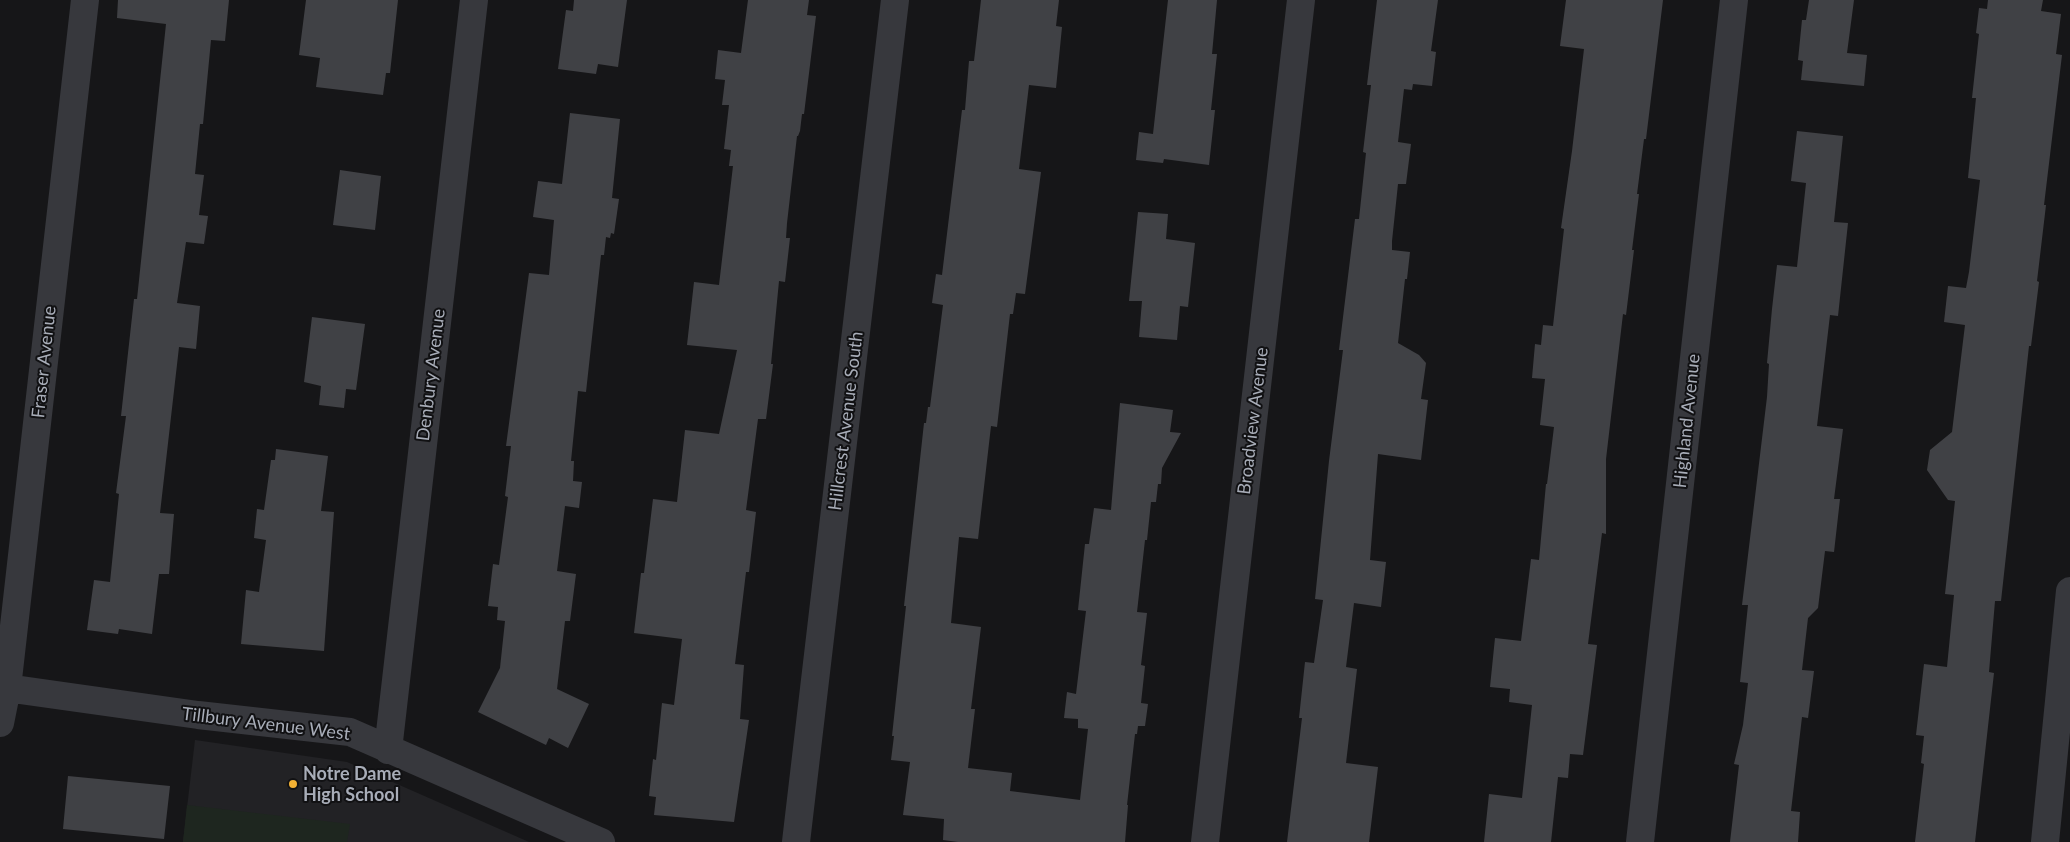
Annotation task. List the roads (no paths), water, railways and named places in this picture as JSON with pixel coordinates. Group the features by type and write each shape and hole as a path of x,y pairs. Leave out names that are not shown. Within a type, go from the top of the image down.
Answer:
{"street":[{"name":"Fraser Avenue","path":"0,723 85,0"},
{"name":"Denbury Avenue","path":"388,750 474,0"},
{"name":"Hillcrest Avenue South","path":"796,842 895,0"},
{"name":"Broadview Avenue","path":"1205,842 1301,0"},
{"name":"Highland Avenue","path":"1640,842 1734,0"},
{"path":"2045,842 2070,591"},
{"name":"Tillbury Avenue West","path":"4,688 198,715 350,732 601,842"}],"place":[{"name":"Notre Dame High School","path":"293,784"}]}
